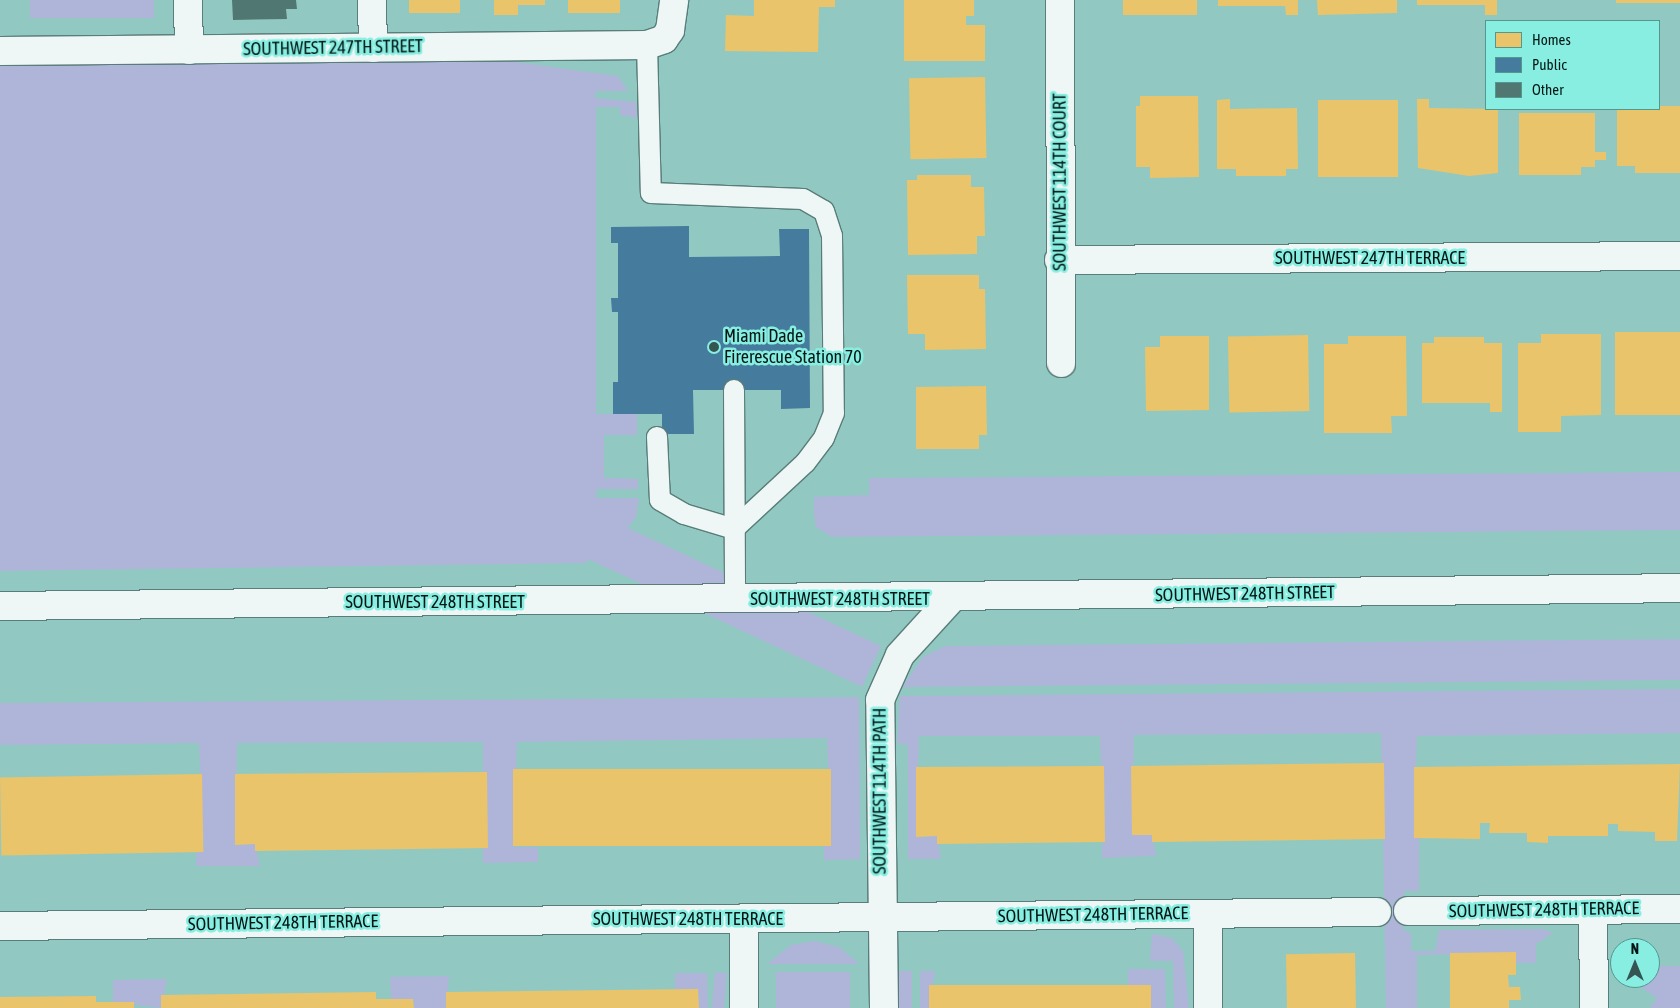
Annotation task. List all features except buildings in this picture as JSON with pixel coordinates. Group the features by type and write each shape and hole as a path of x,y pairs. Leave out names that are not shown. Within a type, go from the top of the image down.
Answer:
{"street":[{"path":"188,0 189,50"},
{"path":"372,0 372,48"},
{"path":"656,42 673,20 674,0"},
{"name":"SOUTHWEST 114TH COURT","path":"1060,0 1059,260 1061,363"},
{"name":"SOUTHWEST 247TH STREET","path":"0,52 372,48 656,42"},
{"name":"SOUTHWEST 247TH TERRACE","path":"1059,260 1680,256"},
{"name":"SOUTHWEST 248TH STREET","path":"0,606 952,598 1680,588"},
{"name":"SOUTHWEST 114TH PATH","path":"884,1008 880,700 900,656 952,598"},
{"name":"SOUTHWEST 248TH TERRACE","path":"1408,912 1680,909"},
{"path":"1593,910 1594,1008"},
{"name":"SOUTHWEST 248TH TERRACE","path":"0,926 1376,912"},
{"path":"1208,914 1208,1008"},
{"path":"744,918 744,1008"}],"lane":[{"path":"656,42 651,193 802,198 824,211 832,236 834,413 824,438 805,463 734,529"},
{"path":"734,390 735,600"},
{"path":"657,437 660,500 684,514 734,529"}],"shaded area":[{"path":"30,0 154,0 154,18 30,18"},
{"path":"500,60 618,76 628,91 596,91 595,98 636,102 637,118 620,115 620,107 596,107 596,414 637,414 637,435 604,435 604,478 638,479 638,489 597,489 596,498 639,498 636,517 626,530 618,538 596,540 594,554 586,563 0,571 0,62"},
{"path":"83,274 881,646 862,687 64,314"},
{"path":"1680,472 1680,530 832,537 816,527 814,514 814,497 869,495 869,478"},
{"path":"1680,639 1680,680 902,687 923,657 945,646"},
{"path":"1680,689 1680,733 1417,736 1414,838 1419,838 1419,891 1404,891 1403,929 1411,934 1411,951 1435,951 1439,930 1542,929 1553,933 1536,944 1536,963 1516,963 1516,953 1417,955 1417,1008 1386,1008 1381,733 1134,735 1132,834 1152,835 1156,856 1102,858 1104,766 1101,766 1100,736 919,736 916,837 937,836 941,859 908,859 908,745 897,743 900,696"},
{"path":"859,697 860,859 824,860 824,846 831,845 827,738 517,742 514,847 538,847 538,862 483,863 483,742 237,743 235,844 255,844 260,866 196,866 196,853 203,852 199,743 0,745 0,703"},
{"path":"1152,934 1172,938 1183,951 1189,1008 1174,1008 1173,961 1150,961"},
{"path":"814,941 839,947 859,964 767,964 791,945"},
{"path":"1660,966 1680,966 1680,1008 1650,1008 1657,998 1642,988 1660,988"},
{"path":"1128,969 1165,969 1166,1008 1151,1008 1150,985 1128,985"},
{"path":"899,971 912,971 912,1008 899,1008"},
{"path":"920,971 935,971 929,1008 920,1008"},
{"path":"715,972 727,973 724,1008 712,1008"},
{"path":"776,972 850,972 850,1008 776,1008"},
{"path":"675,973 707,973 708,1008 699,1008 698,989 675,989"},
{"path":"449,976 446,1008 414,1008 413,999 391,999 390,977"},
{"path":"167,979 161,1008 113,1002 113,980"}],"place":[{"name":"Miami Dade Firerescue Station 70","path":"714,347"}]}
